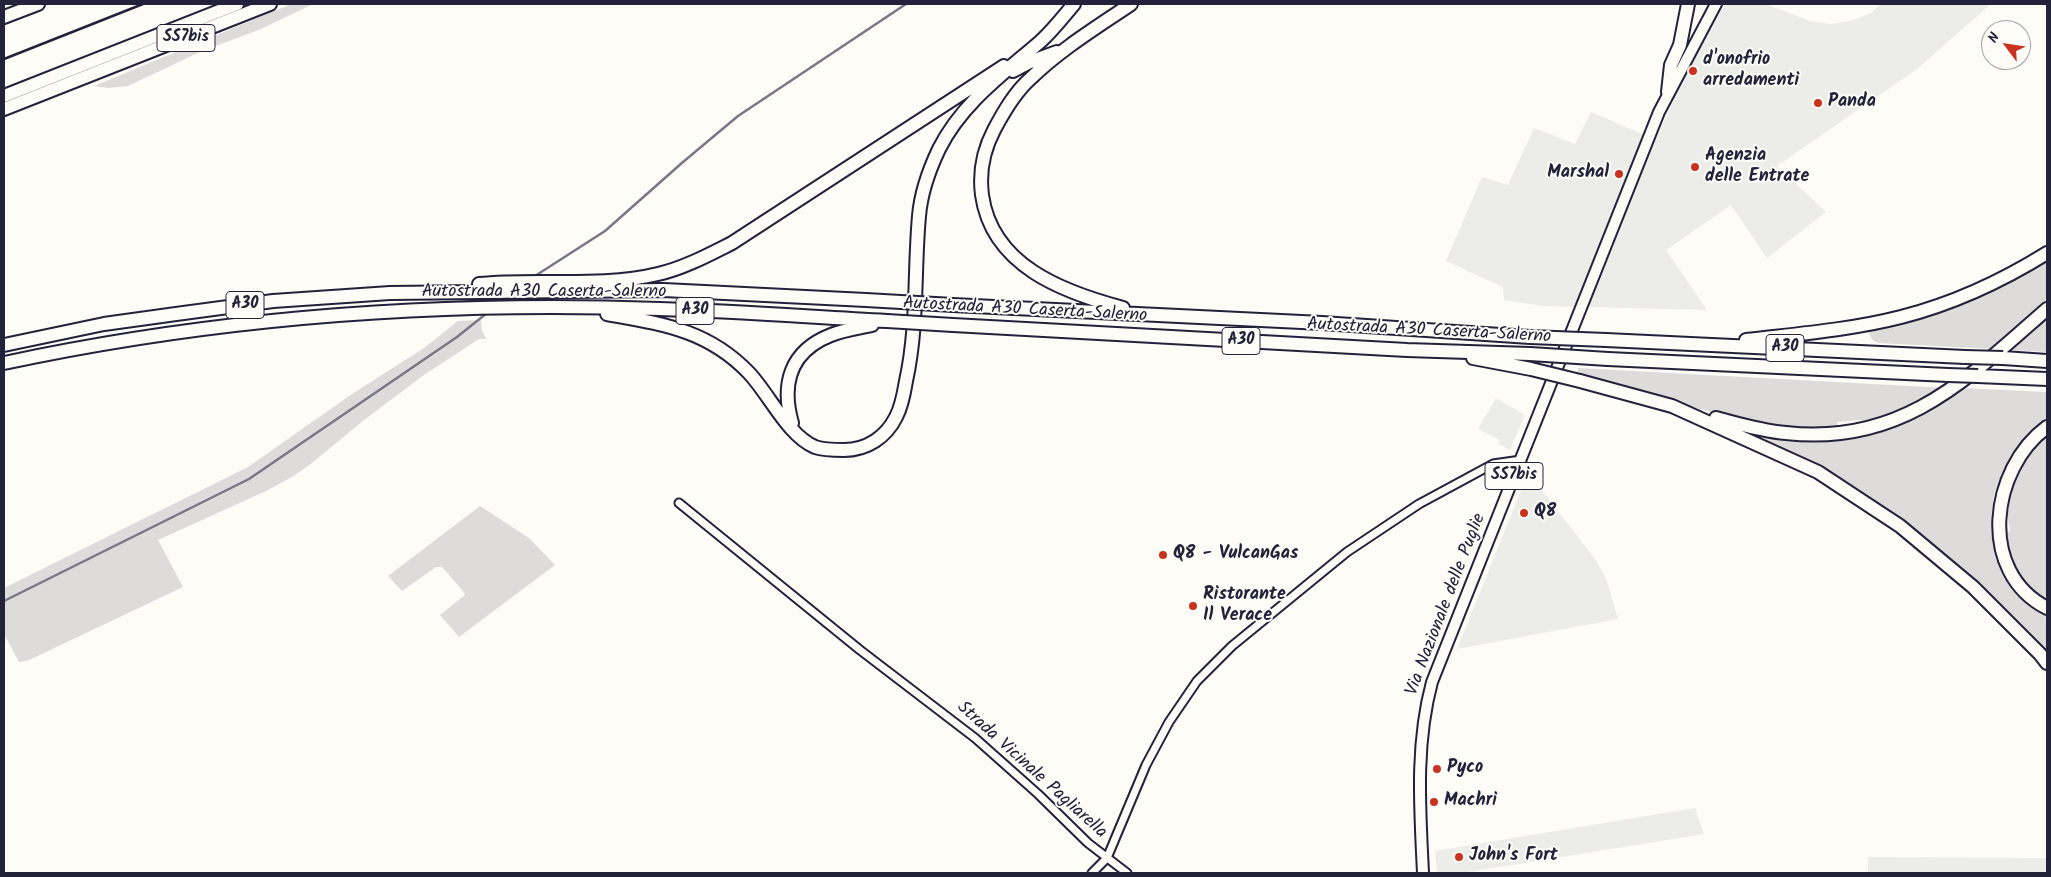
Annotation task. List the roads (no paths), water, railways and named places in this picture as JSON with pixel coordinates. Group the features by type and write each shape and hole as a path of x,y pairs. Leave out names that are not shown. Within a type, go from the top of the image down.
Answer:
{"highway":[{"path":"4,18 38,4"},
{"name":"SS7bis","path":"4,109 236,4"},
{"name":"SS7bis","path":"4,96 99,66 270,4"},
{"path":"572,308 664,324 710,341 750,374 804,441 815,447 829,450 858,449 869,445 882,436 897,416 902,402 913,344 922,193 940,147 966,108 1055,27 1074,4"},
{"path":"1132,4 1066,49 1025,84 1008,104 989,140 980,168 984,211 994,233 1021,263 1060,287 1084,298 1147,315"},
{"name":"SS7bis","path":"1668,92 1672,65 1680,45 1688,4"},
{"path":"996,80 1030,62 1066,49"},
{"path":"564,285 620,280 658,274 692,263 732,244 990,74 1026,53"},
{"path":"1709,344 1817,332 1900,317 1970,293 2007,276 2047,253"},
{"name":"Autostrada A30 Caserta-Salerno","path":"4,345 104,324 273,301 493,286 564,285 1530,337 2047,361"},
{"name":"Autostrada A30 Caserta-Salerno","path":"4,363 135,338 285,319 436,309 572,308 659,309 1434,351 2047,379"},
{"path":"1434,351 1531,369 1753,428 1786,433 1837,434 1882,425 1924,407 1957,386 2047,309"},
{"path":"794,430 786,392 788,379 795,364 805,351 830,335 887,321"},
{"path":"1672,406 1818,472 1900,526 1973,587 2047,663"},
{"path":"2047,427 2033,438 2013,467 2003,493 1998,527 2003,555 2022,589 2047,608"}],"main road":[{"name":"Via Nazionale delle Puglie","path":"1424,873 1419,793 1424,711 1432,682 1668,92 1716,4"}],"street":[{"name":"Strada Vicinale Pagliarella","path":"679,503 860,650 975,738 1038,794 1088,843 1107,858 1146,765 1170,722 1197,681 1232,646 1348,552 1419,504 1493,464 1521,460"},
{"path":"1092,873 1107,858 1127,873"}],"waterway":[{"path":"535,276 605,231 738,116 906,4"},
{"path":"4,601 249,479 457,337 487,313"}],"railway":[{"path":"4,59 143,4"}],"place":[{"name":"d'onofrio arredamenti","path":"1693,71"},
{"name":"Panda","path":"1818,103"},
{"name":"Agenzia delle Entrate","path":"1695,167"},
{"name":"Marshal","path":"1619,174"},
{"name":"Q8","path":"1524,513"},
{"name":"Q8 - VulcanGas","path":"1163,555"},
{"name":"Ristorante Il Verace","path":"1193,606"},
{"name":"Pyco","path":"1437,769"},
{"name":"Machri","path":"1434,802"},
{"name":"John's Fort","path":"1459,857"}]}
